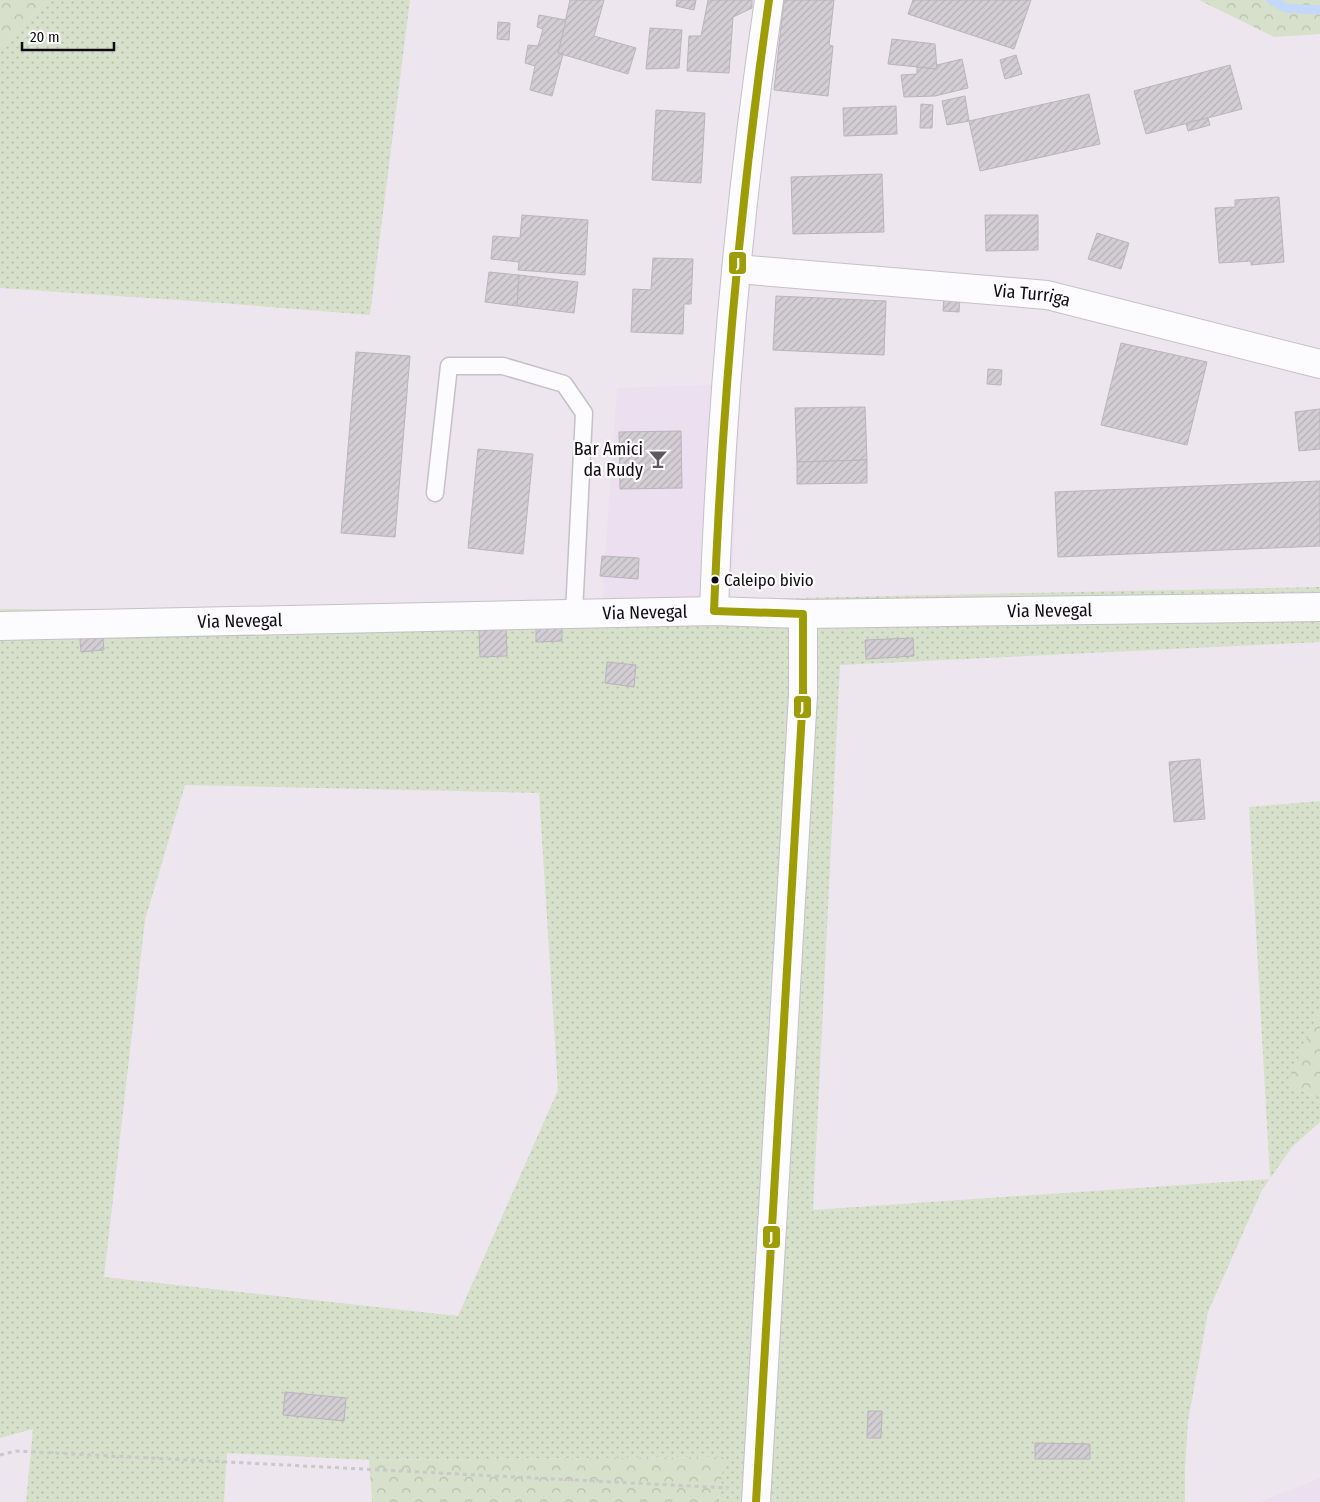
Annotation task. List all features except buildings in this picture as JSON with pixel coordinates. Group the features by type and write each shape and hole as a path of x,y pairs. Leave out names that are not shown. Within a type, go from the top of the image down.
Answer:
{"street":[{"path":"714,611 718,498 737,268 752,110 769,0"},
{"name":"Via Turriga","path":"737,268 1047,295 1320,364"},
{"name":"Via Nevegal","path":"0,626 574,613 714,611 803,614 1320,607"},
{"path":"756,1496 802,704 803,614"}],"lane":[{"path":"435,493 450,366 503,366 564,384 584,413 574,613"}],"path":[{"path":"0,1455 16,1451 756,1496"}],"shaded area":[{"path":"741,384 731,598 602,600 617,388"},
{"path":"1320,1478 1320,1502 1261,1502"}],"green space":[{"path":"0,0 47,0 0,50"},
{"path":"47,0 410,0 370,315 0,288 0,50"},
{"path":"1199,0 1320,0 1320,34 1274,37"},
{"path":"1320,587 1320,642 840,665 813,1210 1270,1179 1262,1190 1208,1312 1188,1421 1185,1502 719,1502 724,1457 369,1460 227,1453 224,1502 26,1502 33,1429 0,1438 0,609 219,610","holes":["185,785 539,793 558,1090 458,1316 104,1277 145,920"]},
{"path":"1320,801 1320,1011 1288,1083 1314,1097 1320,1087 1320,1122 1292,1147 1270,1179 1249,807"},
{"path":"1320,1011 1320,1087 1315,1097 1287,1083"},
{"path":"724,1457 719,1502 372,1502 369,1460"}],"waterway":[{"path":"1271,0 1286,8 1320,10"}],"transit line":[{"name":"J","path":"756,1502 803,695 803,614 714,611 727,381 749,152 769,0"}],"place":[{"name":"Bar Amici da Rudy","path":"658,459"},
{"name":"Caleipo bivio","path":"715,580"}]}
